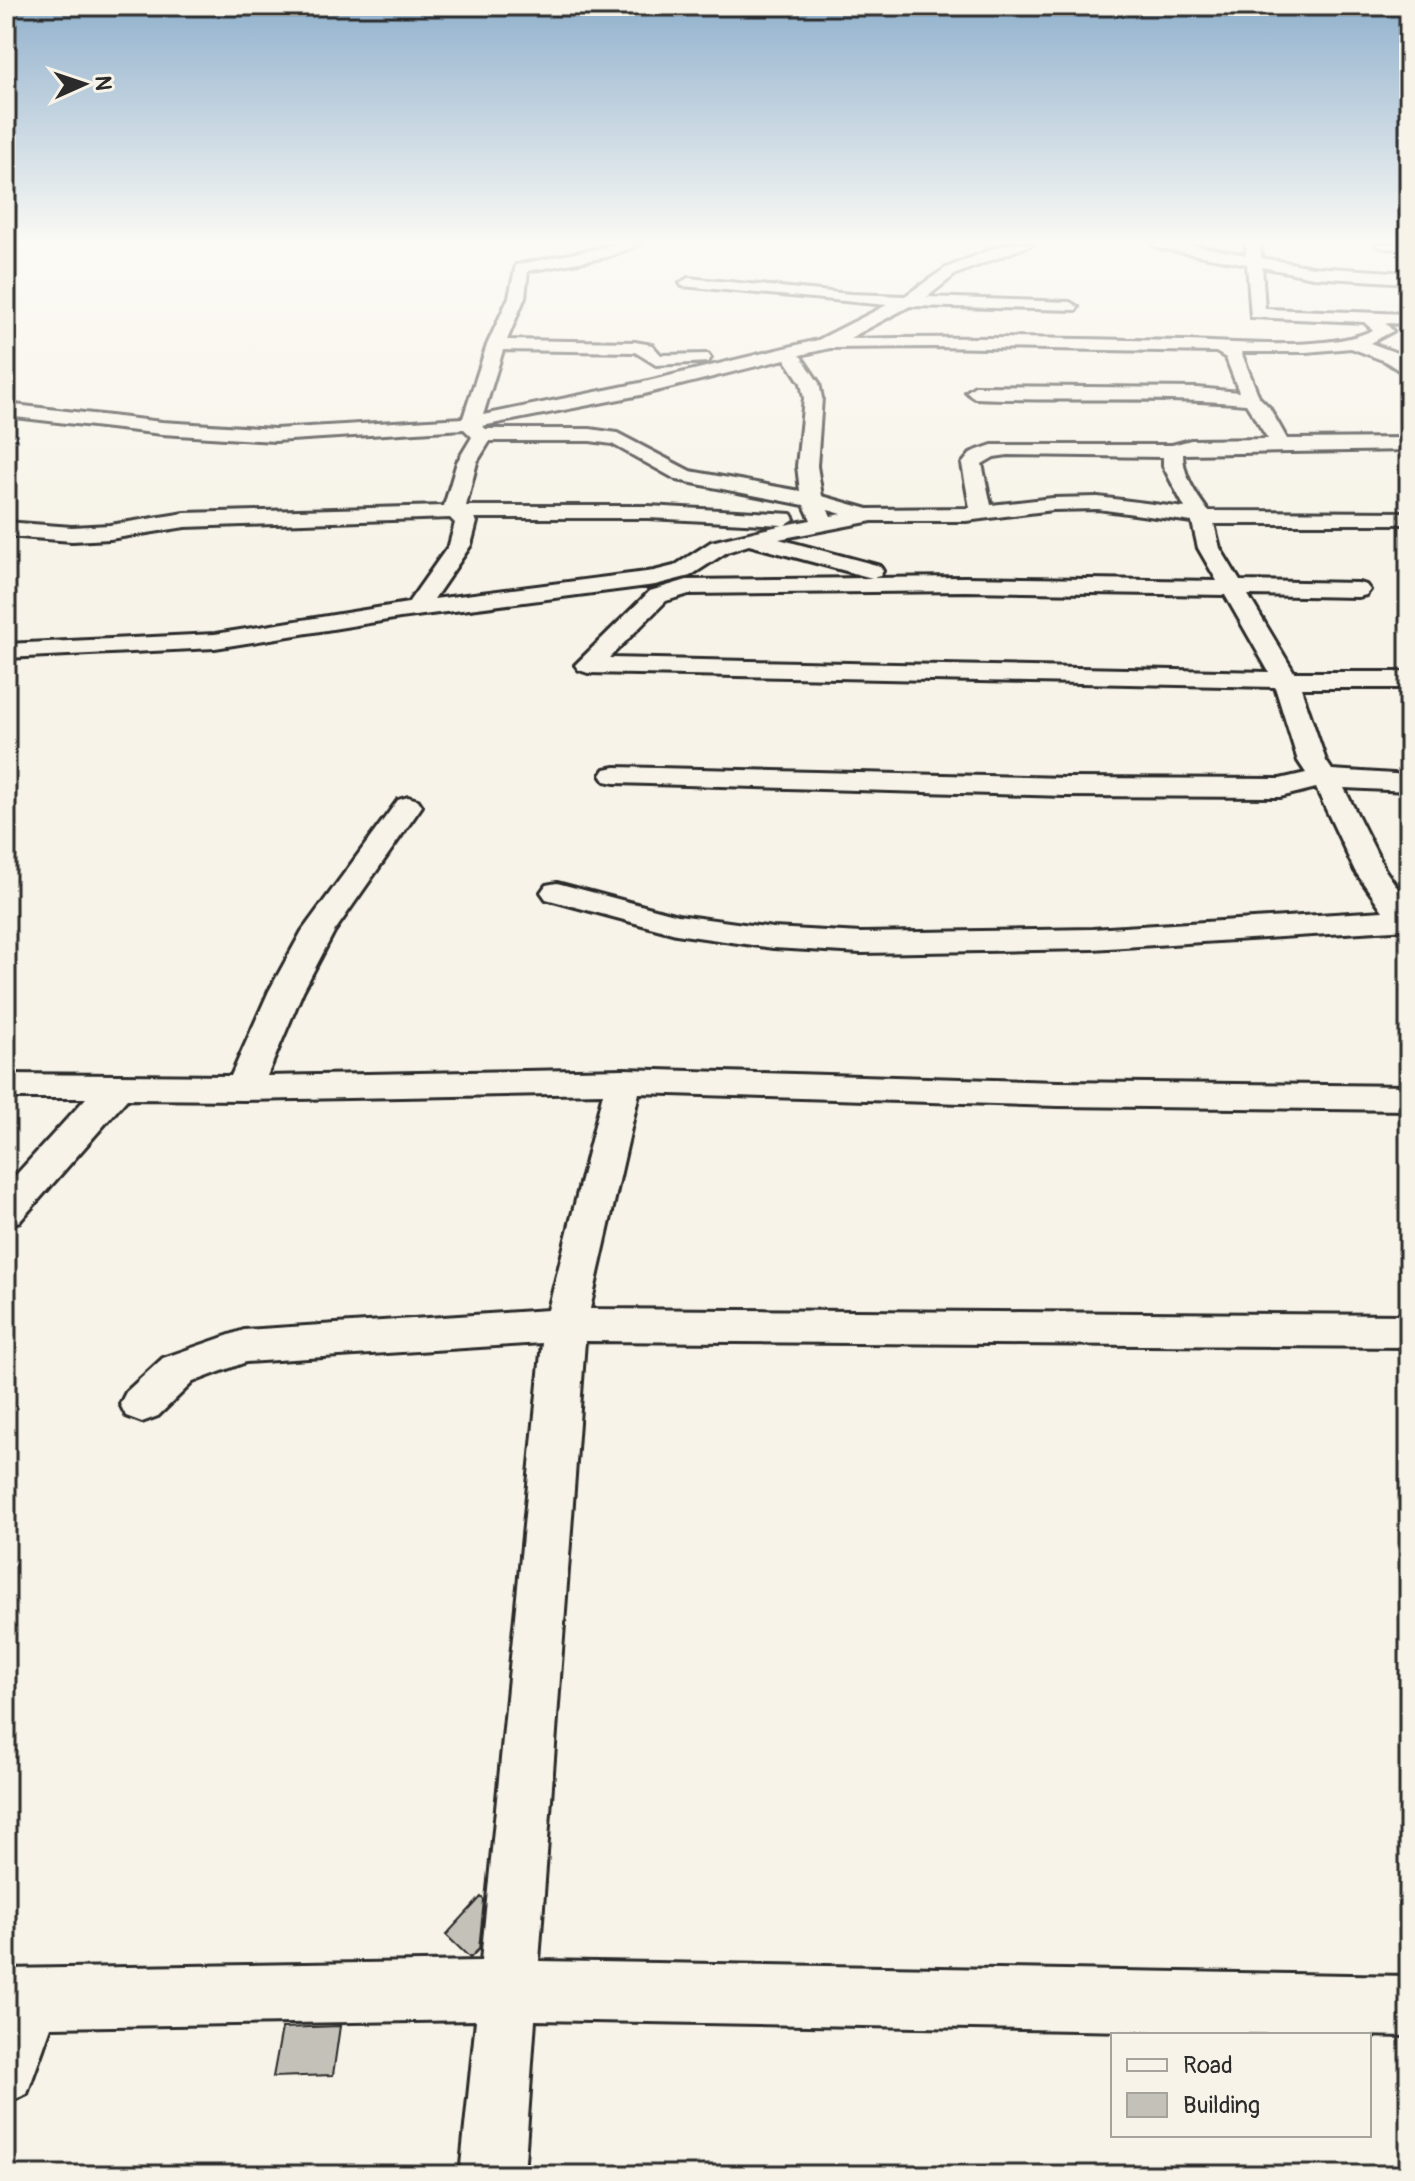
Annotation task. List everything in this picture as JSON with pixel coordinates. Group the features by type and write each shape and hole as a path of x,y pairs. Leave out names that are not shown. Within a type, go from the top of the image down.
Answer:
{"street":[{"path":"454,511 463,466 478,429 496,346"},
{"path":"550,346 635,347 646,349 656,360 670,361 771,346"},
{"path":"478,429 818,346"},
{"path":"1150,346 1261,346"},
{"path":"1361,346 1391,357 1409,372"},
{"path":"1220,347 1234,355 1251,399 1260,407 1281,446"},
{"path":"791,354 810,383 813,398 807,466 815,525"},
{"path":"975,392 1041,395 1197,394 1251,399"},
{"path":"6,410 162,428 261,434 478,429 590,435 617,439 684,476 812,500 872,515"},
{"path":"982,513 972,464 977,455 990,451 1173,451 1191,446 1409,444"},
{"path":"1173,451 1171,458 1179,481 1202,517 1209,548 1286,680 1312,761 1370,871 1406,919"},
{"path":"565,687 648,604 662,584 719,547 815,525 872,515 982,513 1053,504 1098,503 1202,517 1409,518"},
{"path":"416,609 460,545 466,522 454,511"},
{"path":"6,529 85,534 185,520 274,514 454,511 750,516 815,525"},
{"path":"750,539 802,555 930,585"},
{"path":"6,651 215,641 416,609 662,584 687,587 930,585 1358,590"},
{"path":"588,665 1409,680"},
{"path":"615,775 1064,787 1280,788 1323,778 1409,783"},
{"path":"244,1088 286,991 318,931 408,806"},
{"path":"557,892 676,924 773,938 861,943 1092,939 1406,919"},
{"path":"492,2175 565,1325 624,1081"},
{"path":"6,1086 244,1088 624,1081 1058,1094 1409,1098"},
{"path":"6,1211 117,1087"},
{"path":"142,1404 178,1370 244,1346 565,1325 1409,1331"},
{"path":"6,2073 19,1998 508,1990 1409,2006"}],"building":[{"path":"481,1897 484,1900 479,1949 470,1958 446,1935"},
{"path":"340,2026 333,2075 273,2077 282,2028"}]}
